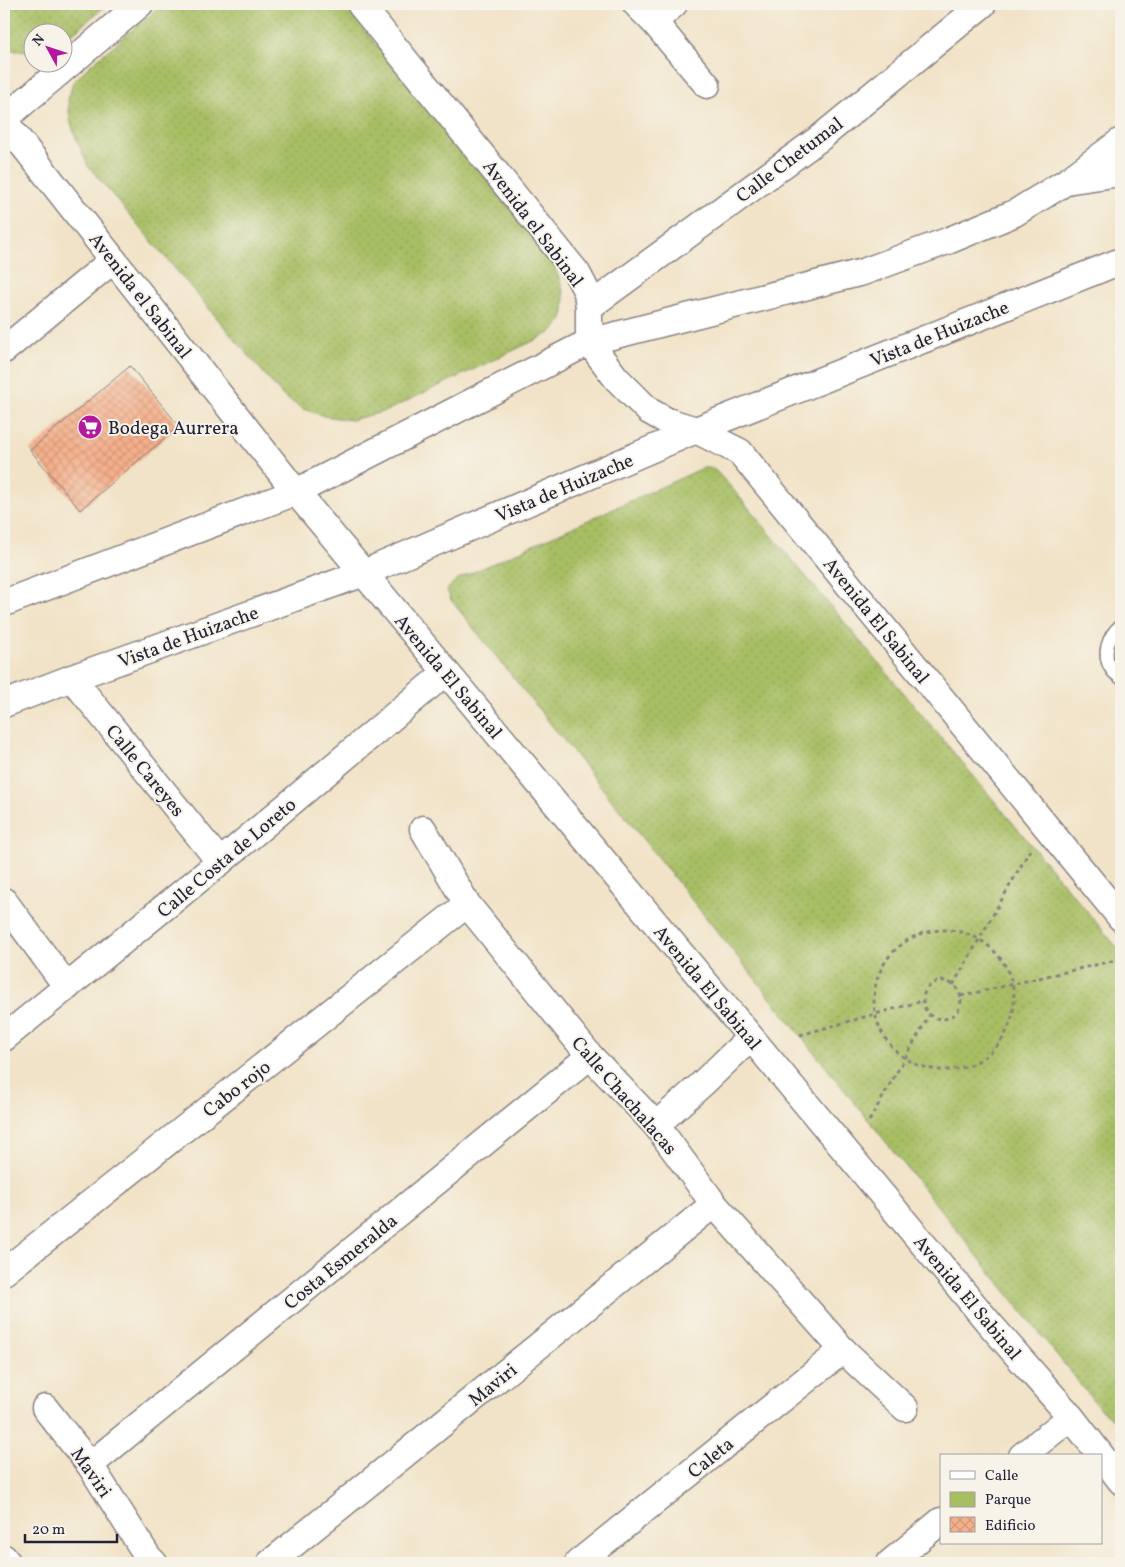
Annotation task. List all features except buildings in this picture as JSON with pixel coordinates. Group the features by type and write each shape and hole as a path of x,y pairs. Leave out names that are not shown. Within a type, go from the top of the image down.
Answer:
{"street":[{"path":"4,120 140,4"},
{"path":"674,4 645,13 707,85"},
{"name":"Calle Chetumal","path":"589,307 820,138 983,4"},
{"name":"Avenida el Sabinal","path":"371,8 577,273 586,292 589,307 589,342"},
{"name":"Avenida el Sabinal","path":"4,120 296,492"},
{"path":"4,603 296,492 589,342 863,272 950,240 1015,212 1068,180 1121,141"},
{"path":"1068,180 1121,173"},
{"path":"4,350 114,260"},
{"name":"Vista de Huizache","path":"4,704 364,573 696,430 1121,261"},
{"path":"589,342 616,378 648,411 668,421 696,430"},
{"name":"Avenida El Sabinal","path":"696,430 740,452 1121,918"},
{"name":"Avenida El Sabinal","path":"296,492 982,1316 1119,1474"},
{"name":"Calle Costa de Loreto","path":"4,1038 220,862 445,672"},
{"name":"Calle Careyes","path":"72,678 220,862"},
{"name":"Calle Chachalacas","path":"423,829 468,904 590,1056 656,1125 714,1204 843,1350 905,1408"},
{"path":"4,901 67,986"},
{"name":"Cabo rojo","path":"4,1272 468,904"},
{"path":"656,1125 750,1038"},
{"name":"Costa Esmeralda","path":"90,1465 590,1056"},
{"name":"Maviri","path":"270,1563 714,1204"},
{"name":"Caleta","path":"578,1563 843,1350"},
{"name":"Maviri","path":"44,1408 90,1465 147,1561"},
{"path":"1025,1454 1071,1417"},
{"path":"890,1563 940,1522"},
{"path":"4,1558 8,1563"}],"lane":[{"path":"1121,625 1108,641 1106,655 1112,670 1121,678"}],"path":[{"path":"953,985 1032,846"},
{"path":"944,930 961,931 973,936 992,948 1004,963 1011,978 1014,1002 1011,1022 1001,1042 984,1057 963,1068 932,1070 920,1067 909,1061 897,1053 884,1038 875,1014 875,989 881,969 889,956 916,936 928,932 944,930"},
{"path":"961,996 1121,959"},
{"path":"943,981 953,985 961,996 960,1009 952,1017 943,1020 929,1016 925,1011 922,1000 927,987 943,981"},
{"path":"800,1035 922,1000"},
{"path":"869,1121 929,1016"}],"green space":[{"path":"4,4 108,4 72,33 72,22 22,22 22,51 16,51 4,47"},
{"path":"163,4 343,4 548,255 556,270 564,296 564,313 559,324 550,333 386,411 351,420 324,416 303,409 283,396 88,166 70,120 68,100 73,82"},
{"path":"703,468 713,468 731,487 1121,952 1121,1424 1102,1411 451,600 447,590 456,580"}],"place":[{"name":"Bodega Aurrera","path":"90,427"}]}
